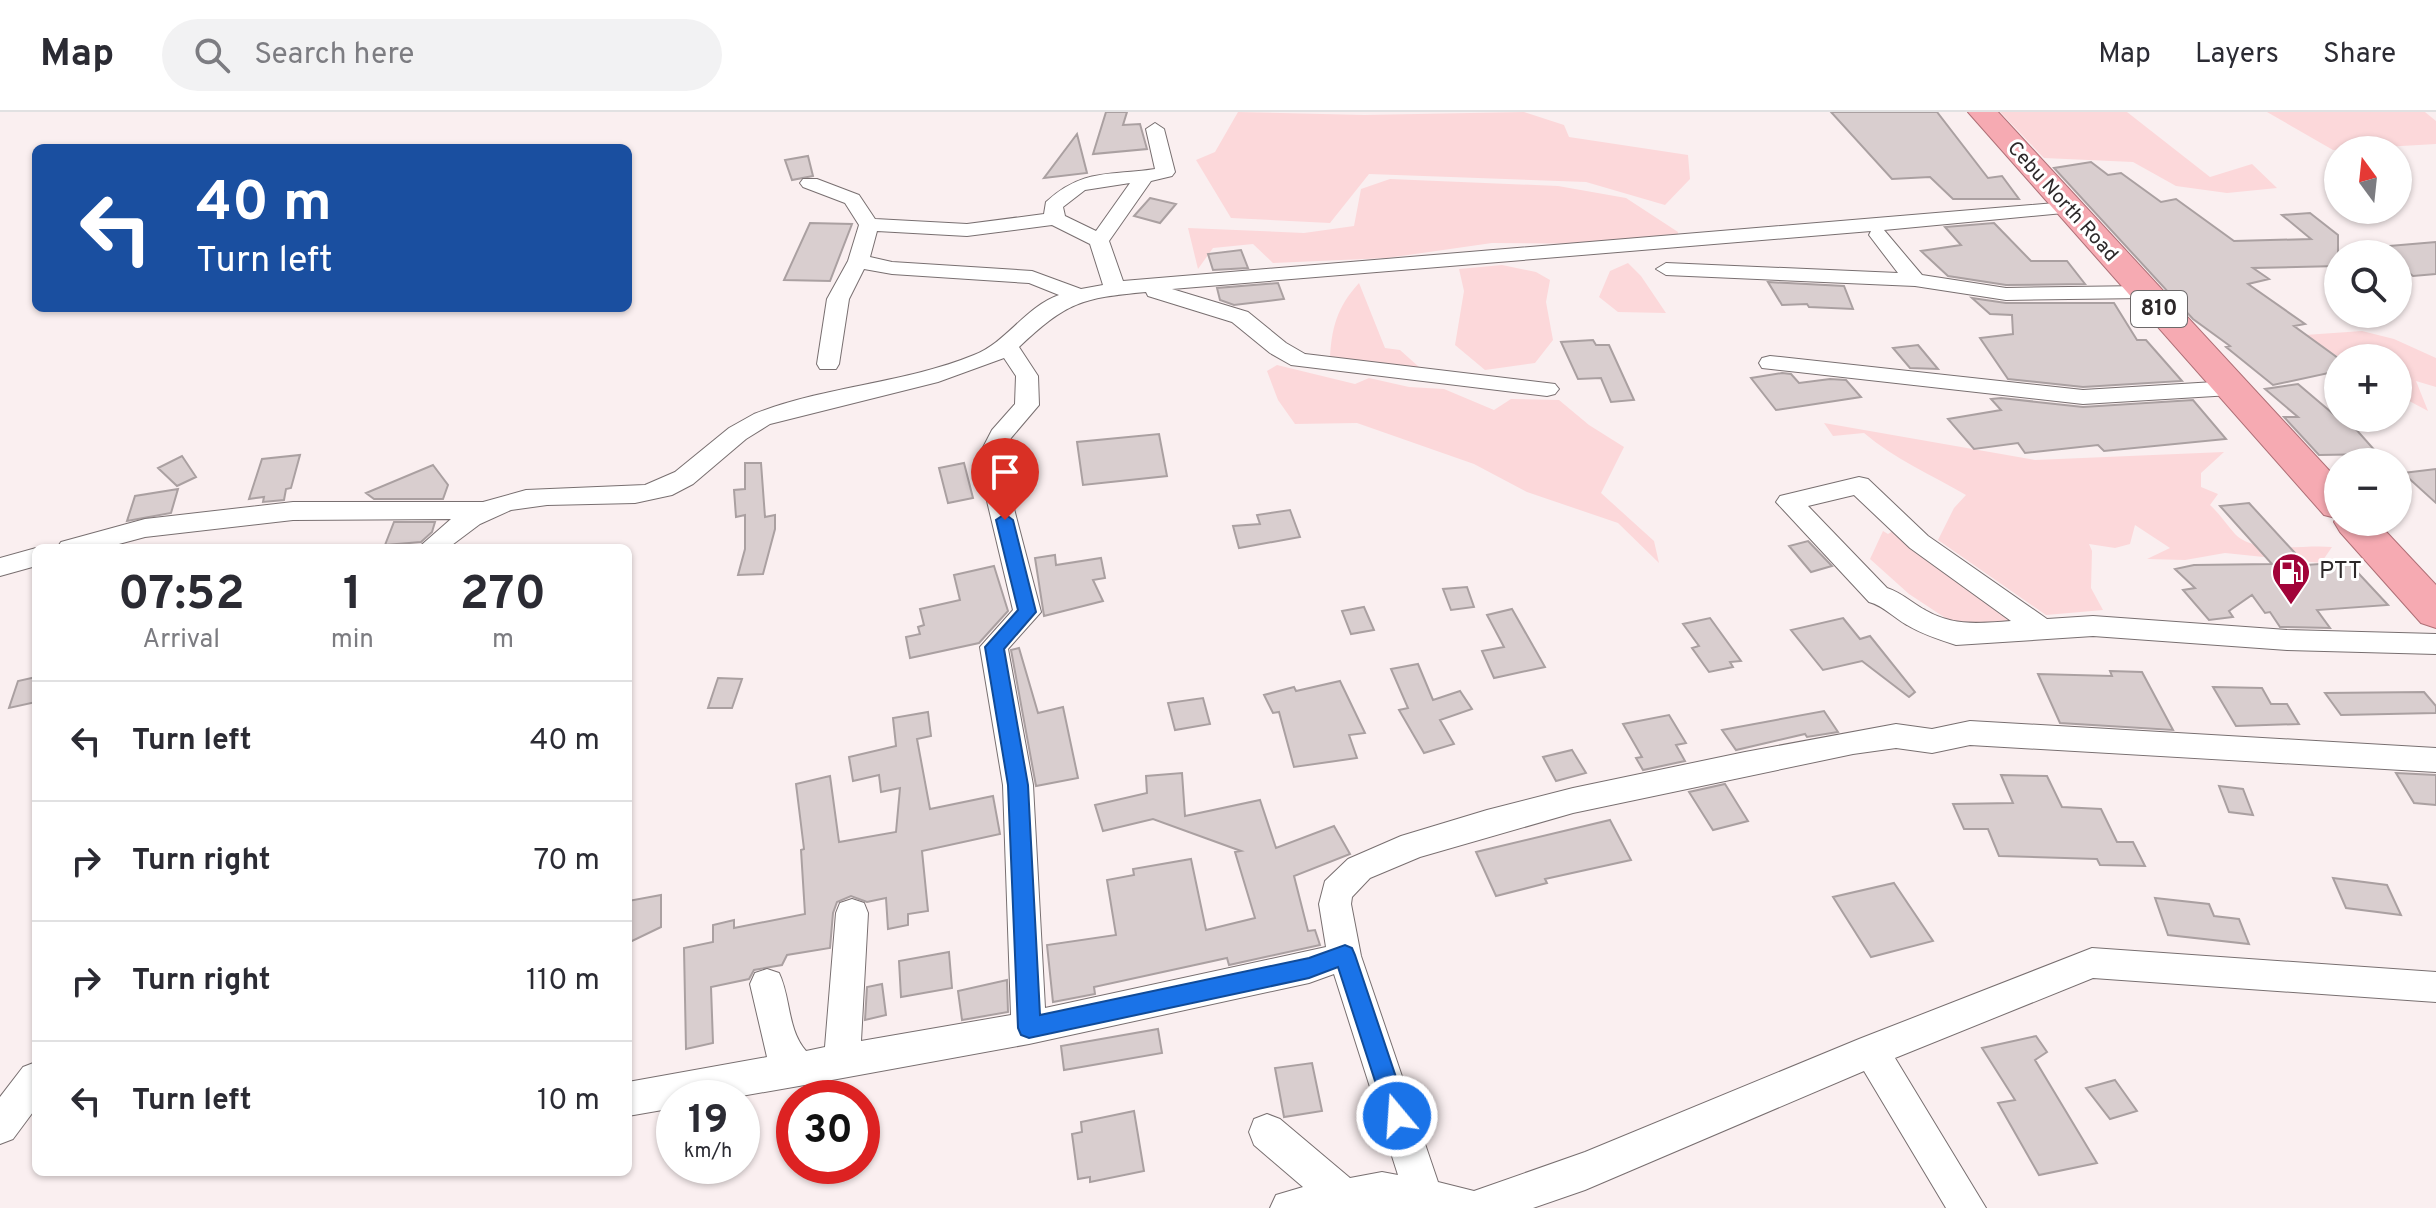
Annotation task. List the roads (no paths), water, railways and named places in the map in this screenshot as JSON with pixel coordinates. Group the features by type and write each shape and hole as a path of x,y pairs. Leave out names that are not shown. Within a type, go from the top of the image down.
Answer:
{"highway":[{"name":"Cebu North Road","path":"1982,112 2324,490"},
{"path":"2367,536 2436,612"}],"street":[{"path":"1055,219 1053,206 1075,187 1109,179 1143,179 1165,172 1155,129"},
{"path":"1099,241 1143,179"},
{"path":"810,183 852,199 869,225"},
{"path":"435,544 461,521 483,510 538,496 624,496 671,485 690,474 737,434 760,419 923,380 988,358 1008,347 1044,309 1115,288 1286,271 1563,252 2067,208"},
{"path":"869,225 967,230 1055,219 1099,241 1115,288"},
{"path":"828,364 838,299 858,261 869,225"},
{"path":"1879,235 1915,280"},
{"path":"858,261 892,268 1032,277 1080,296"},
{"path":"1666,269 1915,280 2006,294 2144,292"},
{"path":"1146,286 1240,317 1278,348 1299,360 1547,389"},
{"path":"1008,347 1027,376 1027,405 1000,435 989,459 1027,612 994,647 1018,785 1029,1028"},
{"path":"1770,363 2083,397 2231,388"},
{"path":"2042,629 1919,542 1859,485 1789,502 1878,595 1888,598 1918,619 1956,635 2093,626 2287,640 2436,644"},
{"path":"85,544 145,528 293,511 483,510"},
{"path":"0,567 32,558"},
{"path":"1422,1203 1345,955 1336,911 1336,889 1346,876 1381,857 1522,811 1853,742 1896,736 1932,741 1970,733 2436,760"},
{"path":"842,1061 852,913"},
{"path":"632,1098 1029,1028 1309,968 1345,955"},
{"path":"1479,1208 1585,1171 1871,1051 2092,963 2436,987"},
{"path":"767,984 780,1047 799,1069"},
{"path":"1871,1051 1967,1208"},
{"path":"0,1126 32,1084"},
{"path":"1267,1132 1345,1198"},
{"path":"1289,1208 1382,1191 1422,1203 1468,1208"}],"place":[{"name":"PTT","path":"2291,606"}]}
